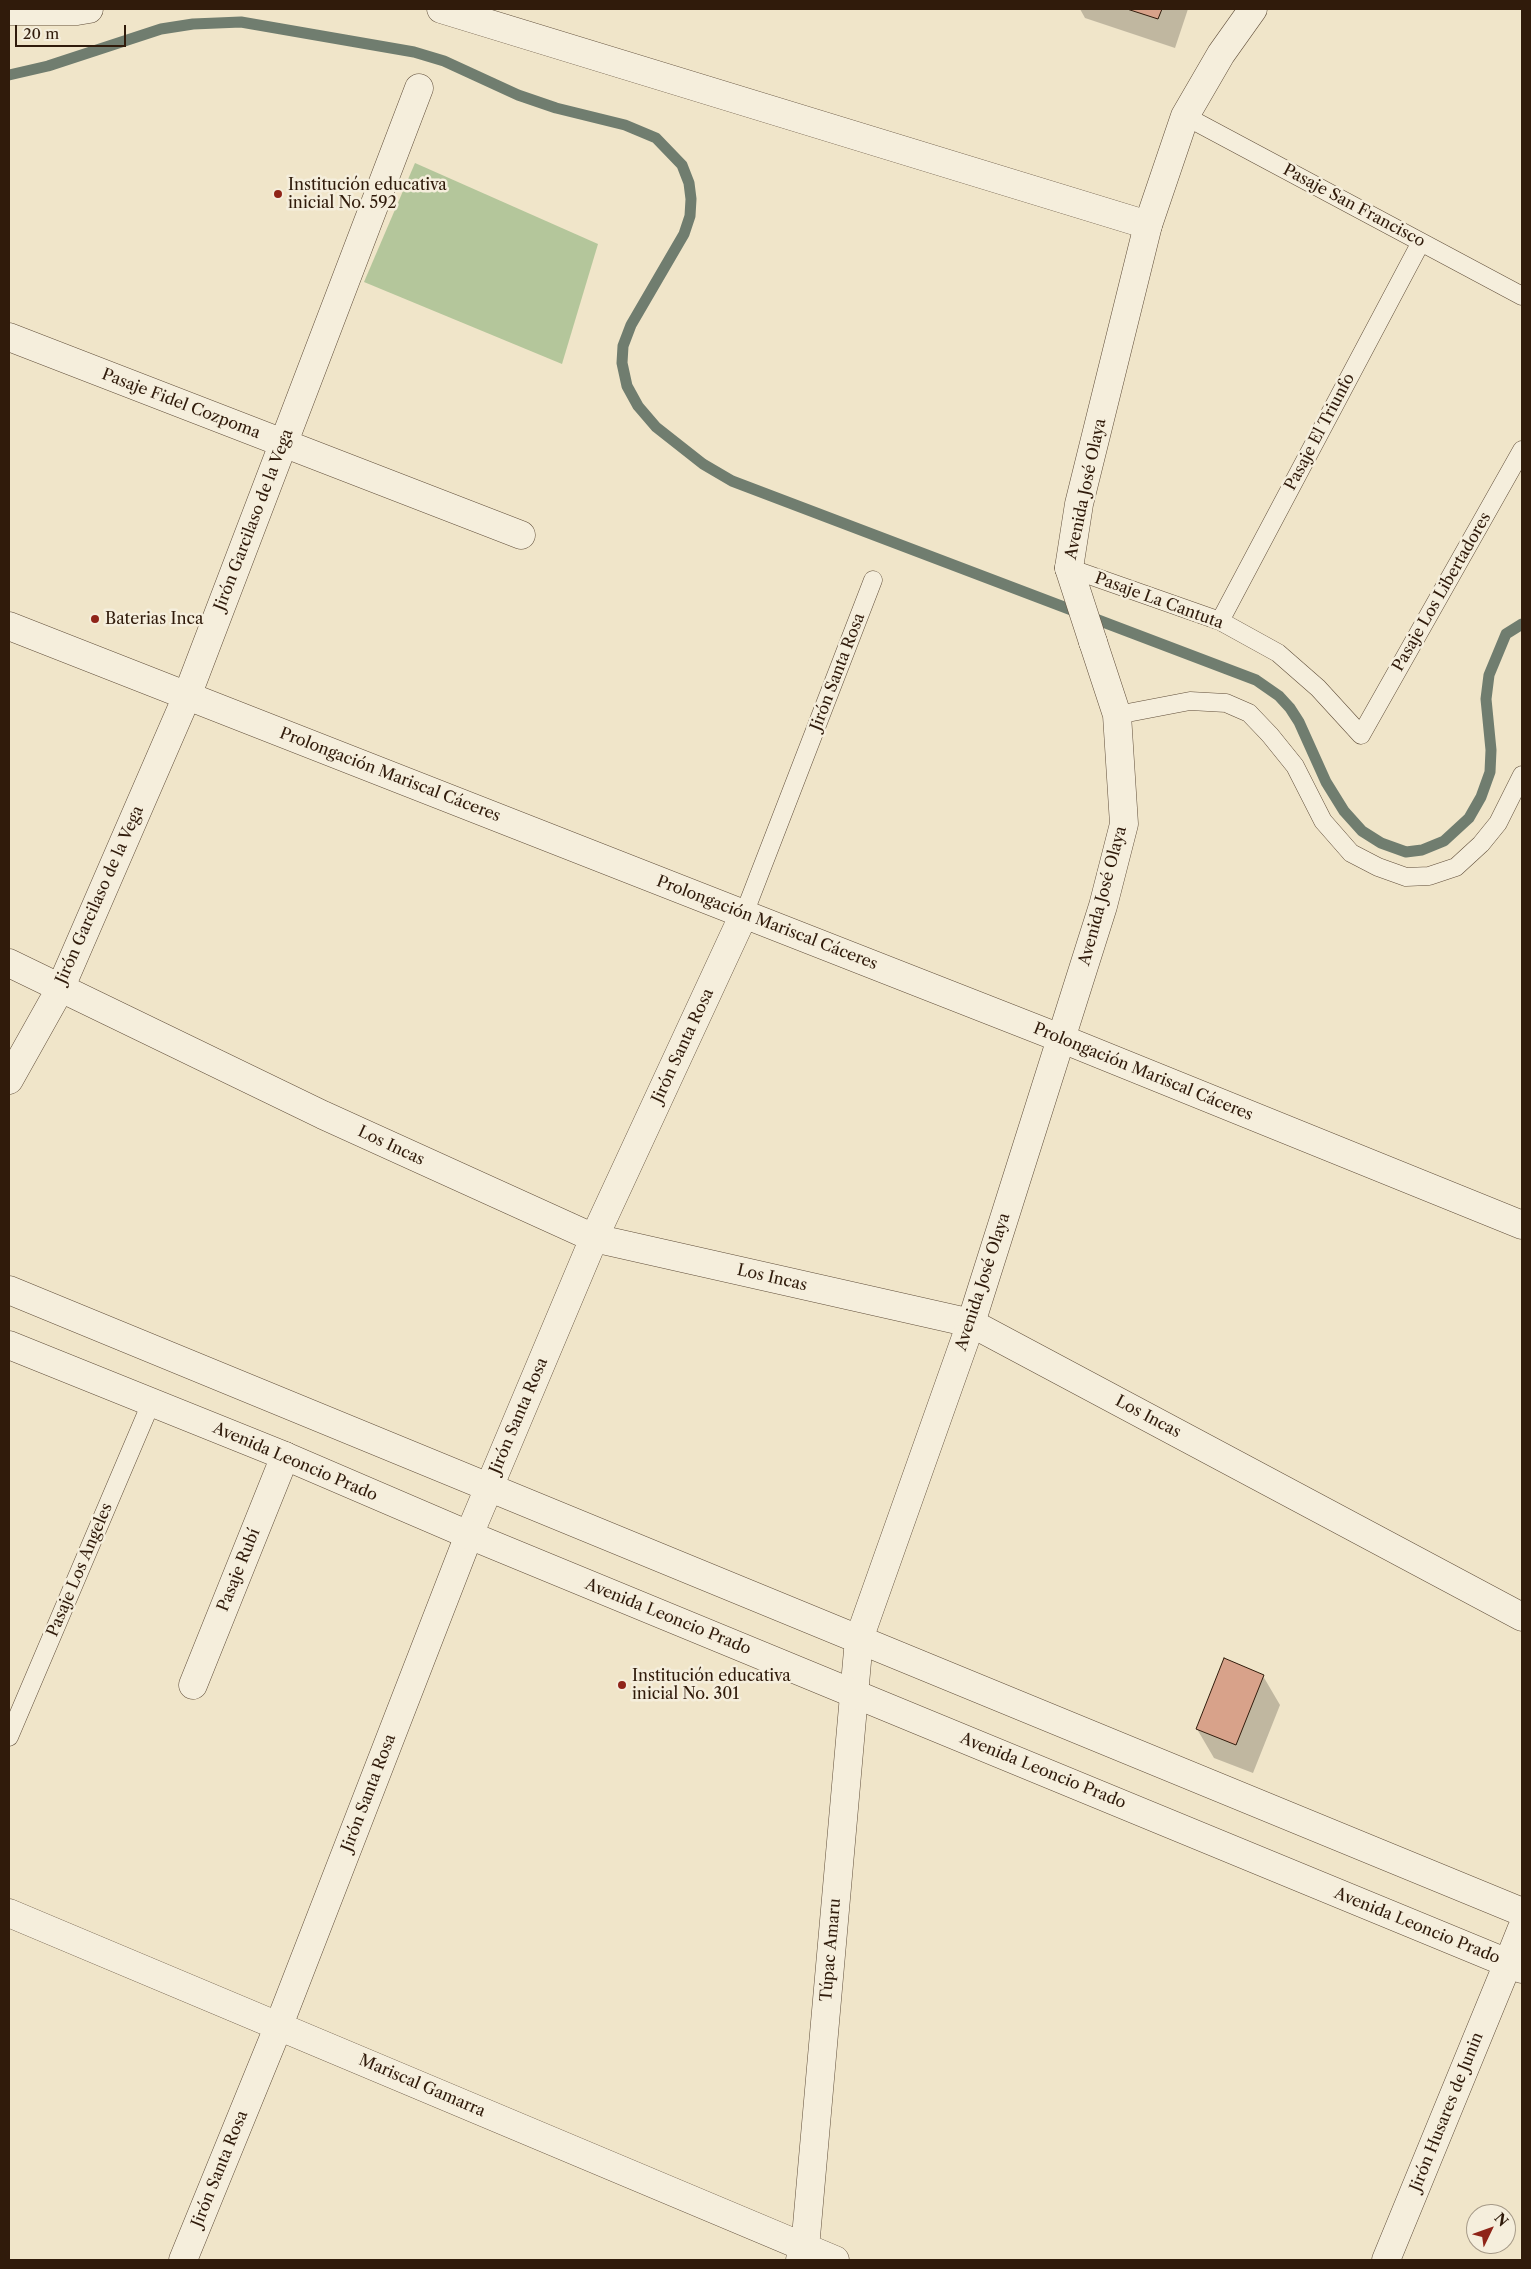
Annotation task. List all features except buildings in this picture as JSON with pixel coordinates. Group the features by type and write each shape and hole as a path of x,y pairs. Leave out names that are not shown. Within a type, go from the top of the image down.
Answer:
{"street":[{"path":"9,10 77,11 90,9"},
{"path":"441,9 1148,225"},
{"name":"Avenida José Olaya","path":"859,1640 971,1322 1103,906 1124,824 1117,715 1072,578 1079,504 1148,225 1185,116 1221,54 1253,9"},
{"name":"Jirón Garcilaso de la Vega","path":"9,1080 60,989 187,696 419,88"},
{"name":"Pasaje Fidel Cozpoma","path":"9,337 521,535"},
{"name":"Prolongación Mariscal Cáceres","path":"9,626 1060,1038 1522,1225"},
{"name":"Jirón Santa Rosa","path":"183,2260 279,2026 469,1535 594,1238 744,914"},
{"name":"Los Incas","path":"9,963 323,1114 594,1238 971,1322 1522,1617"},
{"path":"9,1290 1522,1912"},
{"name":"Avenida Leoncio Prado","path":"9,1345 285,1456 469,1535 1515,1966"},
{"name":"Pasaje Rubí","path":"193,1684 285,1456"},
{"name":"Túpac Amaru","path":"802,2254 859,1640"},
{"name":"Mariscal Gamarra","path":"9,1913 279,2026 802,2254 835,2260"},
{"name":"Jirón Husares de Junin","path":"1386,2260 1515,1966 1522,1928"}],"lane":[{"name":"Pasaje San Francisco","path":"1185,116 1522,296"},
{"name":"Pasaje El Triunfo","path":"1220,621 1420,242"},
{"name":"Pasaje Los Libertadores","path":"1361,734 1522,450"},
{"name":"Pasaje La Cantuta","path":"1072,578 1220,621 1278,653 1318,688 1361,734"},
{"name":"Jirón Santa Rosa","path":"744,914 873,580"},
{"path":"1117,715 1190,701 1226,702 1249,713 1295,766 1322,821 1351,852 1378,867 1406,877 1429,876 1456,867 1481,844 1498,823 1522,775"},
{"name":"Pasaje Los Angeles","path":"9,1737 151,1403"}],"green space":[{"path":"415,163 598,244 562,364 364,282"}],"waterway":[{"path":"9,75 48,66 161,29 193,24 241,22 414,52 444,61 518,95 556,108 625,125 656,138 682,165 689,183 691,199 690,216 684,234 631,325 623,346 622,363 627,386 638,406 656,427 703,464 732,481 1256,680 1279,696 1290,708 1299,722 1326,782 1344,811 1362,831 1381,843 1406,852 1422,850 1444,841 1469,818 1481,797 1490,772 1491,750 1486,699 1489,675 1506,634 1522,624"}],"place":[{"name":"Institución educativa inicial No. 592","path":"278,194"},
{"name":"Baterias Inca","path":"95,619"},
{"name":"Institución educativa inicial No. 301","path":"622,1685"}]}
